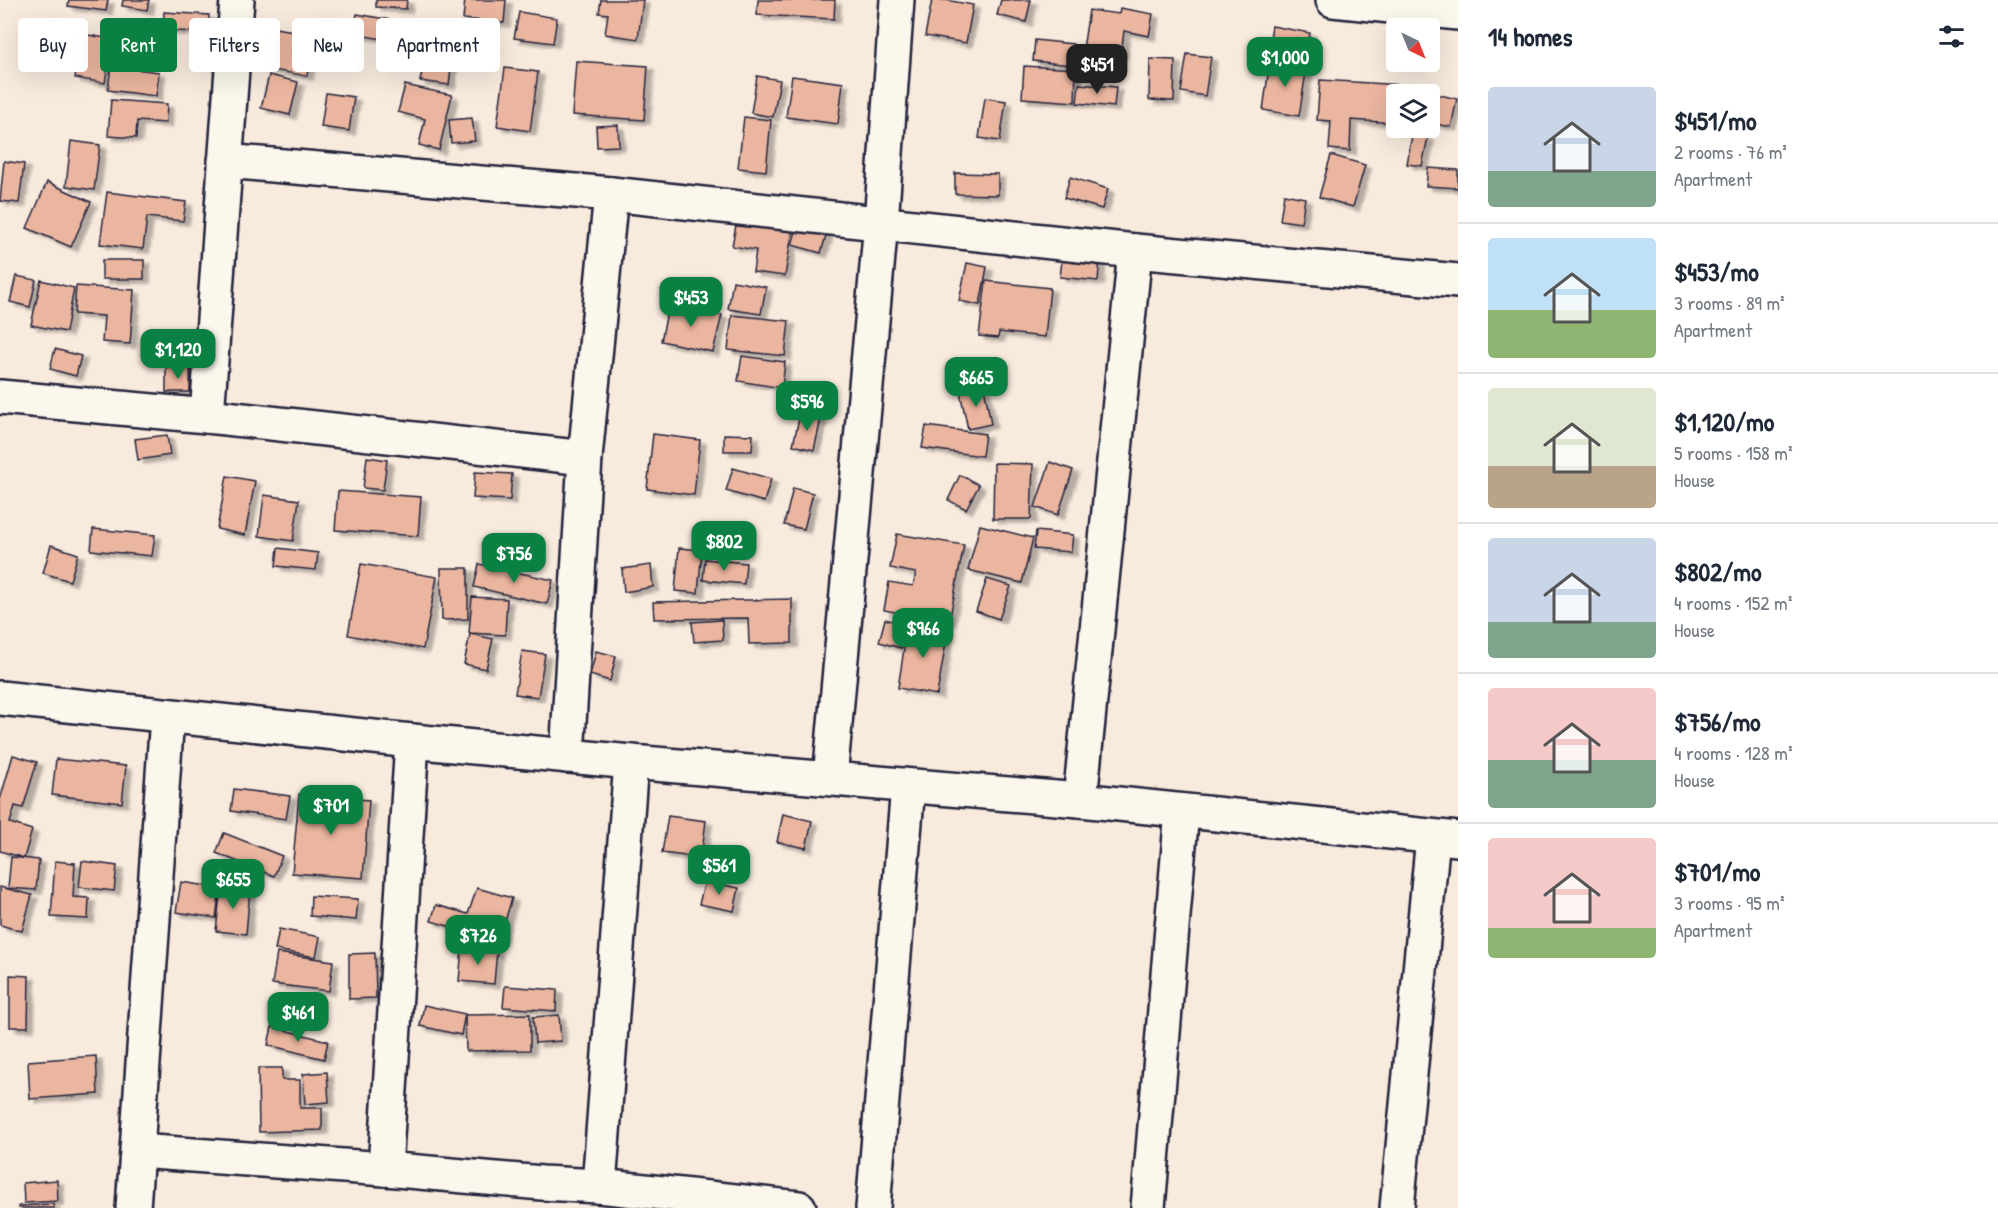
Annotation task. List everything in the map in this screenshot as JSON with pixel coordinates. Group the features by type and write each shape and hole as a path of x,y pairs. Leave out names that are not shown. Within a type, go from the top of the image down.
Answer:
{"street":[{"path":"207,416 237,0"},
{"path":"830,778 881,223 897,0"},
{"path":"1333,0 1458,13"},
{"path":"225,161 611,194 1135,251 1458,281"},
{"path":"567,756 585,458 611,194"},
{"path":"1080,800 1135,251"},
{"path":"0,397 207,416 585,458"},
{"path":"0,698 412,741 1080,800 1446,838 1397,1208"},
{"path":"133,1208 167,716"},
{"path":"385,1169 412,741"},
{"path":"598,1186 631,762"},
{"path":"873,1208 908,786"},
{"path":"1148,1208 1182,811"},
{"path":"138,1151 385,1169 541,1196 598,1186 799,1208"}],"building":[{"path":"69,0 108,0 106,11 68,6"},
{"path":"123,0 149,0 147,10 122,6"},
{"path":"376,0 407,0 406,9 376,7"},
{"path":"465,0 506,0 504,23 500,23 500,18 463,18"},
{"path":"601,0 643,0 638,39 605,34 608,14 599,13"},
{"path":"758,0 835,0 834,19 757,15"},
{"path":"932,0 973,5 966,43 925,36"},
{"path":"1001,0 1031,0 1026,22 997,15"},
{"path":"1120,8 1153,14 1149,36 1124,31 1121,55 1083,49 1089,10 1119,14"},
{"path":"164,12 209,15 209,18 189,18 189,32 177,31 177,18 164,18"},
{"path":"519,12 557,18 553,43 514,38"},
{"path":"357,14 380,18 376,18 376,38 364,36 364,18 356,18"},
{"path":"1272,26 1310,33 1304,64 1267,57"},
{"path":"280,29 292,31 292,72 308,72 307,76 280,71"},
{"path":"88,35 100,37 100,72 107,72 105,83 75,78 76,72 88,72"},
{"path":"1035,40 1073,44 1071,65 1033,61"},
{"path":"1187,54 1211,57 1205,96 1181,92"},
{"path":"1150,59 1175,60 1174,101 1149,100"},
{"path":"576,61 648,66 644,120 572,115"},
{"path":"1270,61 1307,66 1299,116 1263,110"},
{"path":"1024,66 1076,69 1075,102 1022,98"},
{"path":"505,68 538,72 530,131 497,126"},
{"path":"110,72 159,72 156,96 108,90"},
{"path":"422,72 451,72 449,85 420,81"},
{"path":"269,75 298,82 290,115 261,108"},
{"path":"757,76 780,80 773,117 751,113"},
{"path":"792,76 843,83 838,124 786,117"},
{"path":"1320,80 1386,84 1386,122 1351,120 1350,151 1329,149 1331,121 1317,120"},
{"path":"1079,84 1116,87 1114,107 1077,103"},
{"path":"405,85 452,95 439,150 419,145 425,119 398,112"},
{"path":"326,93 354,97 349,131 321,127"},
{"path":"1440,95 1457,99 1451,127 1440,125"},
{"path":"985,98 1006,101 1000,141 979,138"},
{"path":"111,100 167,104 166,123 137,121 136,138 108,136"},
{"path":"744,117 771,120 766,171 738,168"},
{"path":"472,118 475,141 451,143 449,120"},
{"path":"618,125 619,146 597,147 596,126"},
{"path":"1411,138 1428,138 1422,166 1407,164"},
{"path":"71,141 100,145 94,190 66,186"},
{"path":"1331,155 1365,165 1353,207 1319,197"},
{"path":"4,161 24,164 19,203 0,201"},
{"path":"1428,168 1458,170 1458,188 1426,186"},
{"path":"955,173 998,174 998,195 955,194"},
{"path":"1070,177 1108,189 1102,209 1064,198"},
{"path":"47,182 91,202 71,247 27,228"},
{"path":"107,192 186,202 183,221 147,217 143,249 100,244"},
{"path":"1284,194 1305,198 1301,223 1280,220"},
{"path":"737,220 793,228 785,276 753,272 756,250 732,246"},
{"path":"798,224 827,232 821,253 792,245"},
{"path":"1063,251 1100,255 1098,281 1060,277"},
{"path":"102,260 144,260 144,279 102,279"},
{"path":"967,263 987,267 980,305 959,301"},
{"path":"16,276 36,280 30,307 10,302"},
{"path":"41,280 74,288 66,332 31,325"},
{"path":"733,281 766,287 761,314 728,309"},
{"path":"986,281 1050,288 1045,337 999,332 998,338 979,336"},
{"path":"76,286 134,290 130,344 102,342 104,316 74,314"},
{"path":"669,303 722,315 713,352 661,341"},
{"path":"732,315 789,321 785,356 728,350"},
{"path":"55,349 81,356 76,376 50,369"},
{"path":"742,356 785,362 782,388 738,381"},
{"path":"166,367 190,367 190,392 166,392"},
{"path":"984,387 991,424 968,429 960,392"},
{"path":"800,414 821,419 814,450 793,445"},
{"path":"926,426 985,434 982,456 922,448"},
{"path":"653,434 700,440 694,495 647,489"},
{"path":"724,434 753,435 752,451 724,451"},
{"path":"167,435 170,455 138,460 135,439"},
{"path":"367,457 387,460 383,490 363,488"},
{"path":"1050,462 1073,470 1058,515 1035,507"},
{"path":"994,463 1033,464 1031,519 993,519"},
{"path":"733,468 771,479 764,502 726,491"},
{"path":"475,472 512,474 510,500 473,498"},
{"path":"960,475 979,485 966,509 948,500"},
{"path":"227,476 255,481 245,535 217,529"},
{"path":"793,488 813,493 804,529 784,525"},
{"path":"338,491 421,497 418,536 335,530"},
{"path":"264,495 299,500 293,541 259,536"},
{"path":"980,525 1033,538 1022,583 968,570"},
{"path":"93,529 155,535 152,556 91,550"},
{"path":"1036,531 1073,535 1071,552 1034,549"},
{"path":"897,534 964,545 949,622 884,610 889,582 913,586 916,573 890,568"},
{"path":"51,545 78,554 70,581 43,573"},
{"path":"278,548 318,553 316,570 276,566"},
{"path":"679,548 702,550 698,593 675,591"},
{"path":"705,559 746,563 744,584 703,580"},
{"path":"361,564 437,577 423,649 348,635"},
{"path":"479,564 553,580 547,604 474,587"},
{"path":"651,565 653,587 624,592 622,569"},
{"path":"441,568 468,568 468,619 442,620"},
{"path":"987,579 1011,586 999,619 976,611"},
{"path":"472,597 507,599 505,635 469,633"},
{"path":"792,599 792,643 749,644 748,618 654,619 653,602"},
{"path":"885,619 908,625 901,648 879,642"},
{"path":"722,620 723,640 694,642 692,622"},
{"path":"908,623 948,630 937,695 898,688"},
{"path":"470,634 493,639 486,669 464,664"},
{"path":"522,651 545,654 538,697 515,694"},
{"path":"596,651 616,656 610,681 590,675"},
{"path":"13,755 37,762 23,808 15,806 10,823 32,830 24,858 0,851 0,800"},
{"path":"56,759 126,766 122,803 52,795"},
{"path":"234,789 290,796 286,819 231,811"},
{"path":"299,794 369,800 363,878 292,873"},
{"path":"783,814 812,821 806,848 777,842"},
{"path":"668,816 706,821 701,858 662,853"},
{"path":"224,833 282,856 274,876 216,853"},
{"path":"11,857 39,860 36,890 8,888"},
{"path":"55,861 75,863 73,897 89,898 88,919 51,917"},
{"path":"82,861 117,866 114,891 79,887"},
{"path":"705,881 739,888 734,911 699,904"},
{"path":"181,882 220,888 216,918 176,912"},
{"path":"221,886 250,889 246,934 216,931"},
{"path":"0,887 32,895 22,931 0,925"},
{"path":"477,888 512,898 499,941 431,921 436,905 468,914"},
{"path":"311,896 358,899 356,920 310,916"},
{"path":"279,929 320,937 316,957 275,950"},
{"path":"462,948 497,950 494,984 459,981"},
{"path":"277,953 333,961 329,991 272,984"},
{"path":"375,953 376,998 349,999 349,954"},
{"path":"10,975 29,976 28,1027 10,1027"},
{"path":"505,986 557,990 556,1011 503,1007"},
{"path":"424,1005 465,1014 461,1035 420,1026"},
{"path":"530,1014 530,1050 466,1051 465,1015"},
{"path":"559,1015 561,1041 535,1043 533,1017"},
{"path":"272,1027 328,1041 324,1059 268,1045"},
{"path":"96,1056 98,1094 30,1099 28,1061"},
{"path":"258,1068 282,1068 282,1080 300,1080 300,1108 322,1108 322,1130 259,1132"},
{"path":"327,1072 329,1102 305,1104 303,1074"},
{"path":"57,1180 58,1201 24,1203 23,1183"},
{"path":"53,1204 54,1208 19,1208 19,1206"}]}
